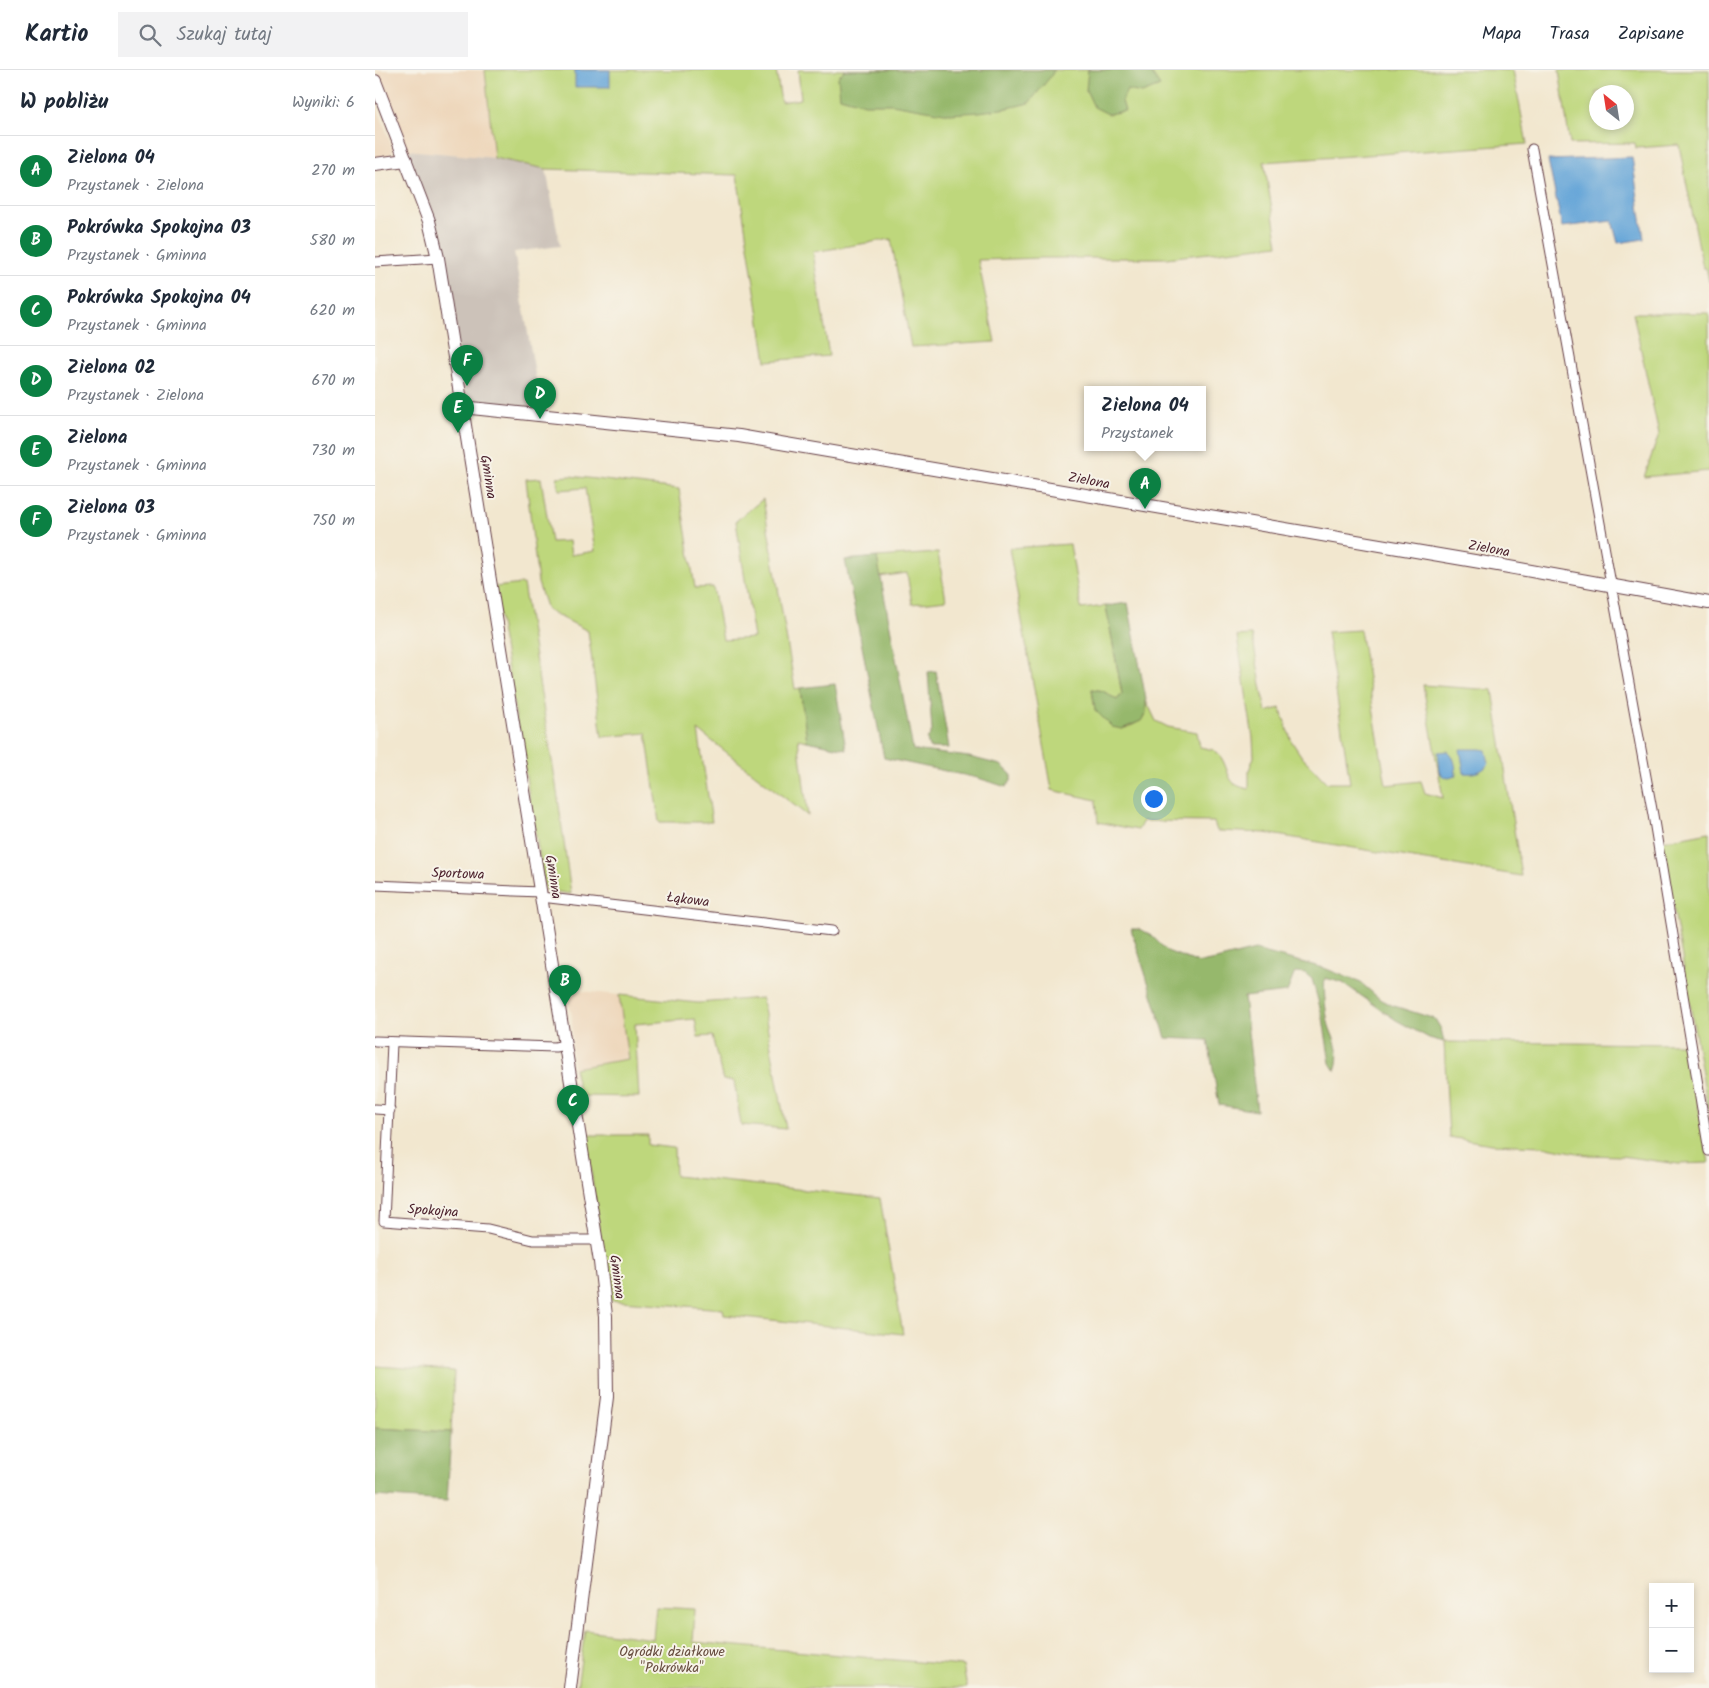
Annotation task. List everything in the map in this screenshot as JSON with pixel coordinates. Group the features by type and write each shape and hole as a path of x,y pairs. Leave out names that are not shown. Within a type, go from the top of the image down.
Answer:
{"main road":[{"name":"Gminna","path":"375,81 429,221 438,258 597,1240 606,1316 607,1398 570,1688"},
{"path":"375,164 406,160"},
{"name":"Zielona","path":"462,407 739,436 1709,603"}],"street":[{"path":"1532,149 1612,586 1709,1151"},
{"path":"375,262 438,258"},
{"name":"Sportowa","path":"375,885 541,894"},
{"name":"Łąkowa","path":"541,894 832,931"},
{"path":"375,1041 393,1043 565,1045"},
{"name":"Spokojna","path":"393,1043 390,1110 379,1217 384,1221 488,1229 533,1240 597,1240"},
{"path":"375,1109 390,1110"}],"shaded area":[{"path":"377,70 485,70 494,158 406,150"},
{"path":"375,101 393,150 391,154 375,157"},
{"path":"406,150 494,158 546,169 560,246 514,252 541,409 466,402 439,237"},
{"path":"561,989 619,995 628,1060 574,1068 572,1060 572,1016 568,999"}],"green space":[{"path":"485,70 776,70 781,102 801,99 798,70 1513,70 1527,144 1264,162 1278,245 1166,258 978,260 995,342 911,347 891,239 813,252 829,356 766,361 737,175 546,169 494,158"},
{"path":"845,70 1054,70 1029,103 1008,108 950,114 892,104 865,104 840,97 838,77"},
{"path":"1088,70 1140,70 1152,74 1160,86 1142,93 1127,90 1122,101 1125,111 1108,114 1094,107 1086,90"},
{"path":"1559,70 1709,70 1709,282 1706,268 1703,268 1679,145 1636,148 1635,143 1570,144"},
{"path":"1633,313 1709,313 1709,471 1644,477 1659,434"},
{"path":"570,476 679,489 695,588 713,587 723,640 754,638 736,521 763,499 795,689 800,688 807,741 798,739 808,816 698,730 712,822 659,822 646,733 602,737 588,631 547,610 538,583 526,479 541,478 551,542 569,541 571,555 595,551 585,488 559,490 557,477"},
{"path":"1070,544 1081,609 1106,606 1122,694 1117,700 1103,691 1092,689 1095,710 1122,729 1140,720 1143,716 1146,700 1156,721 1168,727 1197,732 1200,747 1214,750 1218,754 1230,778 1236,785 1249,789 1249,770 1254,757 1253,738 1237,636 1252,635 1266,712 1280,708 1292,742 1302,757 1327,783 1350,783 1327,632 1360,630 1386,785 1421,781 1425,793 1443,798 1423,685 1493,690 1521,876 1265,833 1217,831 1214,822 1143,821 1138,830 1098,822 1096,800 1052,790 1009,548"},
{"path":"938,553 946,600 912,604 907,573 880,577 877,557"},
{"path":"877,557 913,750 969,757 1001,765 1011,774 1011,781 1006,787 978,778 884,758 845,560"},
{"path":"523,584 557,791 571,894 545,890 494,587"},
{"path":"1128,603 1146,700 1146,713 1141,721 1122,729 1112,727 1095,710 1092,689 1103,691 1117,700 1122,694 1106,606"},
{"path":"936,671 949,748 929,748 927,740 932,731 928,672"},
{"path":"835,684 846,749 807,741 800,688"},
{"path":"1709,832 1709,1114 1662,841"},
{"path":"1131,929 1139,929 1150,934 1167,951 1199,963 1255,950 1324,968 1361,983 1381,1000 1391,1005 1435,1019 1441,1029 1444,1042 1429,1038 1396,1020 1343,983 1325,978 1327,1018 1338,1054 1335,1071 1330,1063 1323,1018 1312,979 1305,973 1295,972 1287,992 1244,997 1257,1111 1219,1105 1208,1040 1166,1038"},
{"path":"619,995 698,1003 762,998 786,1129 741,1125 734,1081 723,1080 712,1036 698,1037 695,1019 635,1024 639,1097 580,1096 574,1068 628,1059"},
{"path":"1444,1042 1687,1044 1709,1163 1678,1164 1621,1156 1588,1155 1542,1146 1492,1144 1449,1137"},
{"path":"586,1135 648,1135 648,1145 674,1148 675,1176 880,1198 903,1334 724,1315 723,1309 609,1300"},
{"path":"375,1366 454,1371 451,1432 375,1428"},
{"path":"375,1428 451,1432 447,1501 375,1496"},
{"name":"Ogródki działkowe \"Pokrówka\"","path":"656,1607 695,1609 693,1642 963,1666 967,1688 577,1688 585,1630 653,1639"}],"water":[{"path":"575,70 610,70 610,87 575,87"},
{"path":"1632,157 1644,239 1618,243 1612,221 1562,227 1548,160"},
{"path":"1460,749 1486,750 1489,763 1478,772 1464,773"},
{"path":"1448,751 1454,759 1456,773 1456,776 1449,778 1443,777 1440,772 1438,752"}],"place":[{"name":"Zielona 03","path":"467,386"},
{"name":"Zielona 02","path":"540,419"},
{"name":"Zielona","path":"458,433"},
{"name":"Zielona 04","path":"1145,509"},
{"name":"Pokrówka Spokojna 03","path":"565,1006"},
{"name":"Pokrówka Spokojna 04","path":"573,1126"}]}
